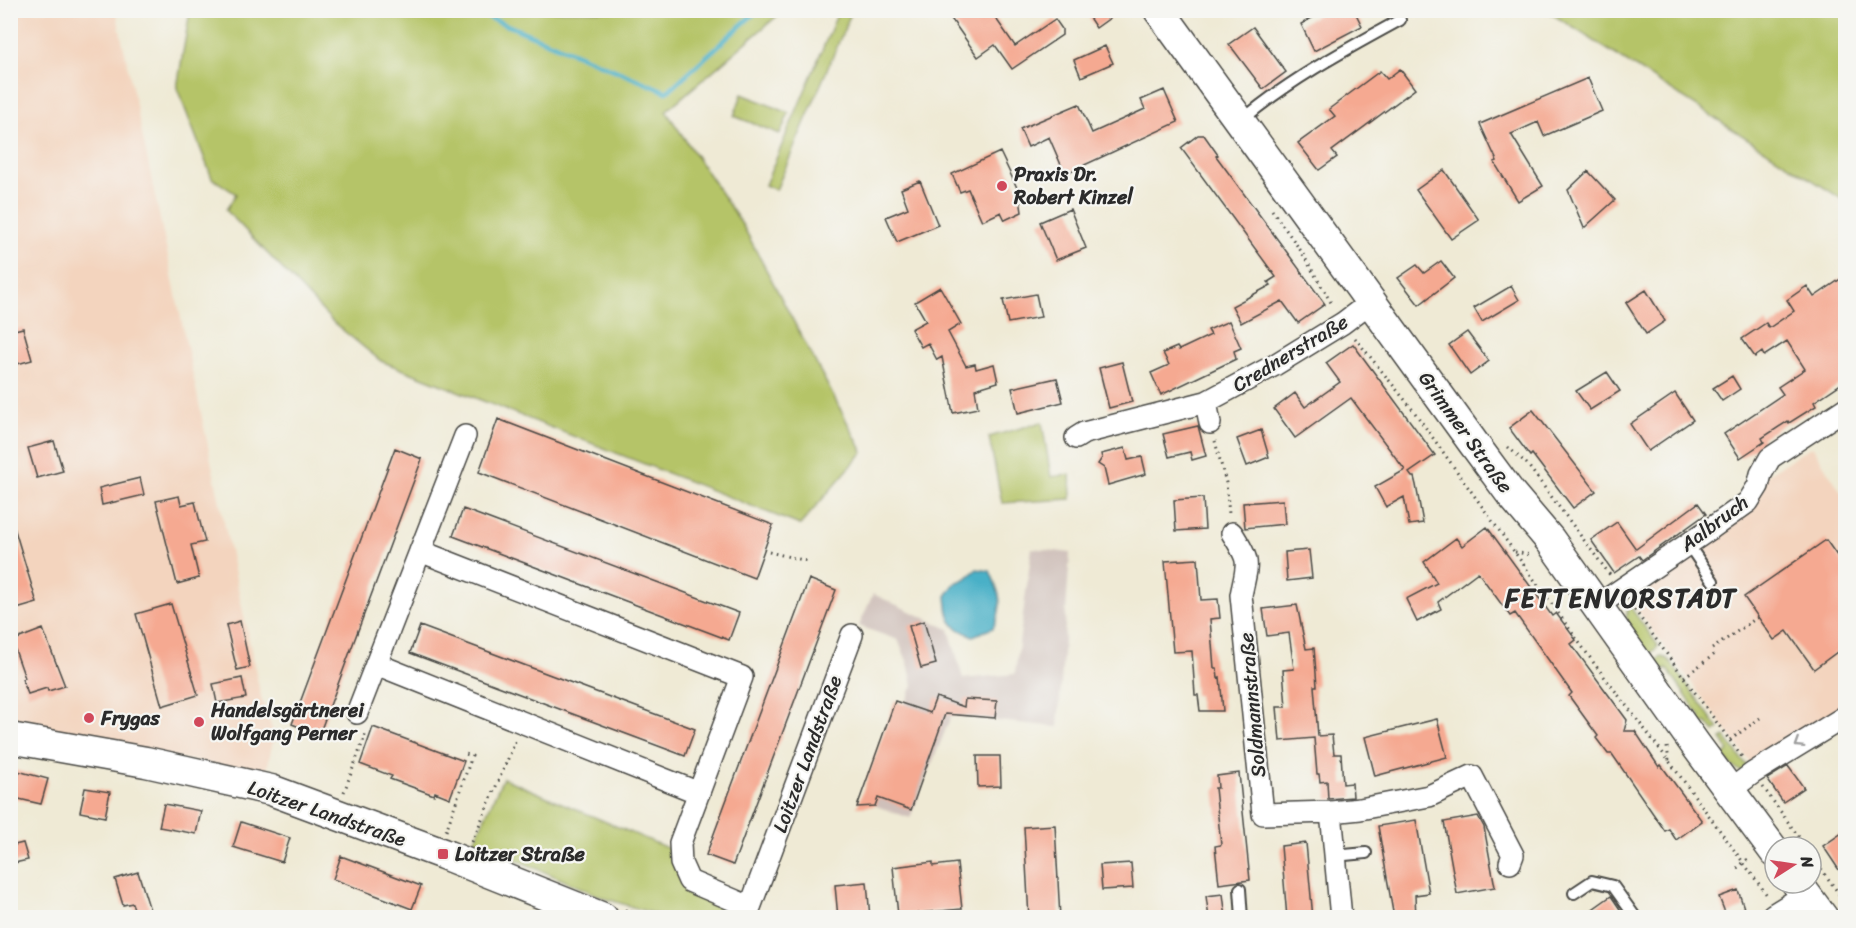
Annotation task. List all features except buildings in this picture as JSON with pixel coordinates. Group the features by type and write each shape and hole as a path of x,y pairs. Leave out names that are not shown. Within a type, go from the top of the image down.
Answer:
{"main road":[{"name":"Grimmer Straße","path":"1159,10 1511,494 1550,540 1609,598 1729,791 1763,836"},
{"name":"Loitzer Landstraße","path":"10,738 146,762 271,790 443,854 599,917"},
{"path":"1779,916 1809,900"}],"street":[{"name":"Crednerstraße","path":"1076,438 1084,433 1208,413 1273,366 1343,323 1371,301"},
{"name":"Aalbruch","path":"1609,598 1748,502 1770,458 1845,408"},
{"path":"362,721 376,664 465,436"},
{"name":"Soldmannstraße","path":"1232,533 1244,552 1248,565 1241,595 1263,814 1360,809 1429,796 1472,776 1513,855 1510,863"},
{"name":"Loitzer Landstraße","path":"420,551 742,677 680,843 681,863 689,881 748,912 852,635"},
{"path":"376,664 699,793"},
{"path":"1729,791 1753,773 1845,716"},
{"path":"1331,812 1341,918"}],"lane":[{"path":"1241,122 1257,107 1319,65 1400,20"},
{"path":"1688,544 1713,581"},
{"path":"1334,856 1366,854"},
{"path":"1574,893 1592,881 1613,886 1635,918"},
{"path":"1240,889 1242,918"}],"path":[{"path":"1268,204 1301,251 1343,323 1413,410 1596,666 1743,863 1779,916"},
{"path":"1208,413 1226,483 1232,533"},
{"path":"1503,442 1527,464 1609,598 1684,677 1753,773"},
{"path":"769,552 807,561"},
{"path":"1712,649 1758,617"},
{"path":"1684,677 1715,654"},
{"path":"1730,740 1760,718"},
{"path":"344,793 362,721"},
{"path":"471,843 523,723"},
{"path":"445,833 472,756 462,753"},
{"path":"1771,799 1797,835"},
{"path":"1737,868 1743,863"},
{"path":"1823,872 1845,904"}],"shaded area":[{"path":"10,11 116,11 261,697 274,735 266,774 11,727"},
{"path":"1812,446 1845,498 1845,710 1754,768 1631,601 1639,590 1771,472"},
{"path":"1032,548 1070,553 1058,727 951,716 910,818 865,802 913,685 908,663 898,640 859,626 873,594 949,629 963,679 1015,674"}],"green space":[{"path":"839,10 852,11 776,190 765,185"},
{"path":"190,11 783,11 666,111 743,226 863,452 800,525 381,361 334,323 226,210 236,194 212,178 177,88"},
{"path":"1547,11 1845,11 1845,201"},
{"path":"742,94 789,113 780,134 734,116"},
{"path":"1042,422 1051,477 1070,474 1071,499 1002,503 989,437"},
{"path":"1629,605 1657,644 1657,648 1647,656 1630,632 1626,619"},
{"path":"1661,657 1670,661 1719,729 1715,732 1706,722 1701,725 1697,720 1701,717 1667,669 1661,672 1654,662"},
{"path":"1725,737 1749,769 1737,770 1723,756 1729,751 1721,739"},
{"path":"503,778 677,852 726,907 730,917 664,917 604,898 474,841"}],"water":[{"path":"977,569 990,571 999,593 1000,605 993,628 973,636 951,622 946,596 955,583 965,579"}],"waterway":[{"path":"471,10 667,92 758,10"}],"place":[{"name":"Praxis Dr. Robert Kinzel","path":"1002,186"},
{"name":"Frygas","path":"89,718"},
{"name":"Handelsgärtnerei Wolfgang Perner","path":"199,722"},
{"name":"Loitzer Straße","path":"443,854"}],"district":[{"name":"FETTENVORSTADT","path":"1621,598"}]}
